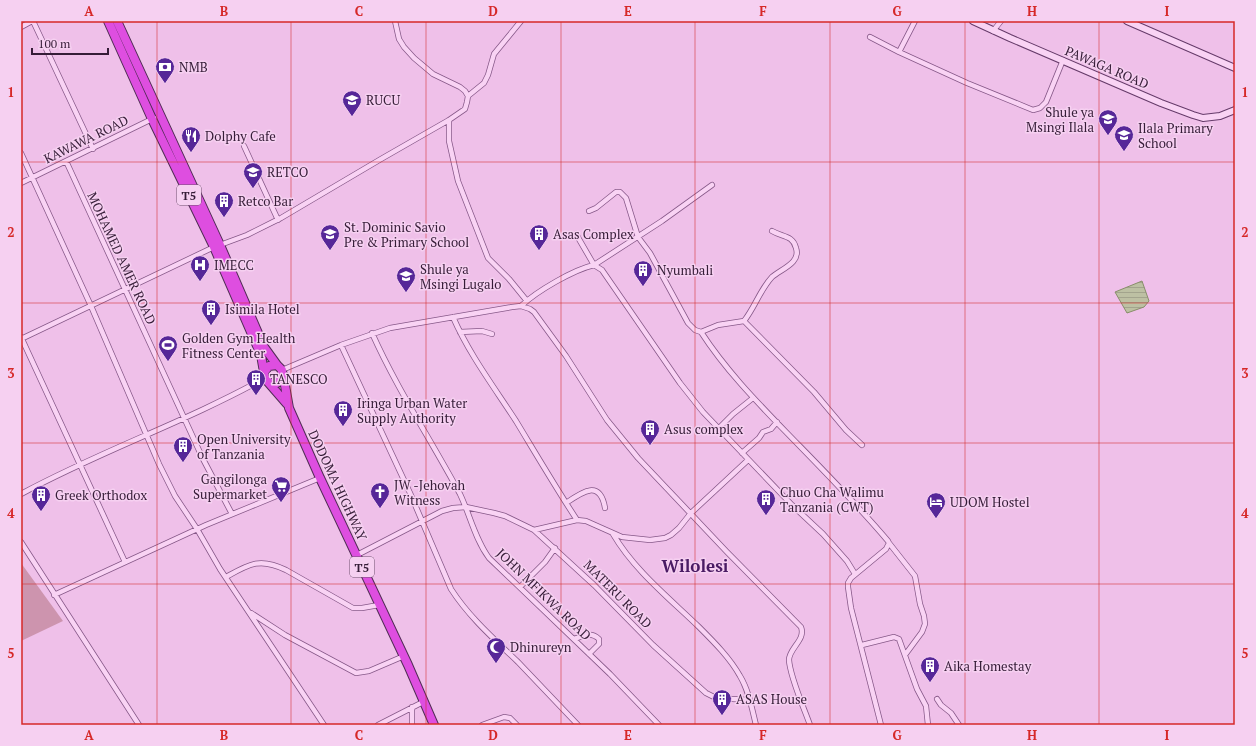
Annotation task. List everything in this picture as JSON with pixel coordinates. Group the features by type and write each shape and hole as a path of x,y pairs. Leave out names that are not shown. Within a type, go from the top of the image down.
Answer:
{"highway":[{"name":"T5","path":"108,21 152,119 217,246 264,347 280,370 289,408"},
{"name":"T5","path":"117,21 161,115 217,246 261,355 265,377 289,408"},
{"path":"270,366 280,370 282,378 274,384 265,377 270,366"},
{"name":"DODOMA HIGHWAY","path":"289,408 320,478 404,656 434,725"}],"main road":[{"name":"PAWAGA ROAD","path":"973,21 1161,103 1198,117 1203,118 1220,116 1235,110"},
{"path":"1126,21 1235,68"}],"street":[{"path":"21,27 32,21 93,149"},
{"path":"395,21 399,39 414,58 433,74 460,87 468,96"},
{"path":"125,562 21,339 125,291 217,246 278,220 449,120 465,109 468,96 484,83 494,54 521,21"},
{"path":"899,52 916,21"},
{"path":"993,31 1001,21"},
{"path":"870,37 967,84 1033,110 1040,108 1046,102 1063,60"},
{"name":"KAWAWA ROAD","path":"21,183 161,115"},
{"path":"449,120 449,141 458,181 488,258 509,279 527,301"},
{"path":"244,146 278,220"},
{"path":"21,153 91,306 159,464 175,496 226,577 324,725"},
{"name":"MOHAMED AMER ROAD","path":"66,161 202,459 232,514"},
{"path":"521,306 572,274 594,265 662,221 712,185"},
{"path":"589,211 600,205 613,194 620,192 626,198 638,237 650,253 688,323 695,330 701,332 722,362 753,398 848,497 889,543 915,576 925,624 922,632 905,655"},
{"path":"701,332 718,326 744,321 766,284 773,276 791,264 797,254 795,244 790,238 772,231"},
{"path":"576,234 594,265 602,270 680,383 718,429 822,534 847,561 856,574"},
{"path":"280,370 372,333 390,328 482,311 521,306 530,309 534,312 566,356 621,438 663,486 801,627 803,630 802,634 789,659 791,671 810,725"},
{"path":"453,317 460,332 494,390 577,520"},
{"path":"744,321 814,392 846,430 862,445"},
{"path":"460,332 482,332 492,334"},
{"name":"JOHN MFIKWA ROAD","path":"372,333 401,392 450,476 466,508 482,548 490,558 574,639 659,725"},
{"path":"341,345 410,493 452,589 461,604 578,725"},
{"path":"21,494 109,450 184,418 265,377"},
{"path":"718,429 733,414 753,398"},
{"path":"742,453 759,438 763,432 771,429 777,422"},
{"path":"534,530 577,520 586,522 613,534 634,539 658,539 671,535 748,460"},
{"path":"54,595 197,529 320,478"},
{"path":"566,503 581,492 589,490 598,493 602,497 605,508"},
{"name":"MATERU ROAD","path":"357,555 442,511 453,508 466,508 505,516 534,530 555,548 653,645 706,693 716,698 749,700"},
{"path":"613,534 618,544 639,569 712,640 731,662 741,677 756,725"},
{"path":"21,542 139,725"},
{"path":"881,725 862,645 851,608 848,583 856,574 886,549 889,543"},
{"path":"520,587 545,562 555,548"},
{"path":"226,577 254,563 277,565 353,608 379,605"},
{"path":"249,612 285,635 356,673 369,671 404,656"},
{"path":"574,639 588,634 596,636 599,640 599,644 589,654"},
{"path":"862,645 898,637 916,690 926,706 928,725"},
{"path":"938,699 941,705 951,714 959,725"},
{"path":"378,725 423,702"},
{"path":"412,707 412,725"},
{"path":"482,725 504,717 510,718 517,725"}],"shaded area":[{"path":"1142,281 1149,301 1144,307 1127,313 1115,292"},
{"path":"21,563 63,621 21,641"}],"place":[{"name":"NMB","path":"165,84"},
{"name":"RUCU","path":"352,117"},
{"name":"Shule ya Msingi Ilala","path":"1108,136"},
{"name":"Ilala Primary School","path":"1124,152"},
{"name":"Dolphy Cafe","path":"191,153"},
{"name":"RETCO","path":"253,189"},
{"name":"Retco Bar","path":"224,218"},
{"name":"St. Dominic Savio Pre & Primary School","path":"330,251"},
{"name":"Asas Complex","path":"539,251"},
{"name":"IMECC","path":"200,282"},
{"name":"Nyumbali","path":"643,287"},
{"name":"Shule ya Msingi Lugalo","path":"406,293"},
{"name":"Isimila Hotel","path":"211,326"},
{"name":"Golden Gym Health Fitness Center","path":"168,362"},
{"name":"TANESCO","path":"256,396"},
{"name":"Iringa Urban Water Supply Authority","path":"343,427"},
{"name":"Asus complex","path":"650,446"},
{"name":"Open University of Tanzania","path":"183,463"},
{"name":"Gangilonga Supermarket","path":"281,503"},
{"name":"JW -Jehovah Witness","path":"380,509"},
{"name":"Greek Orthodox","path":"41,512"},
{"name":"Chuo Cha Walimu Tanzania (CWT)","path":"766,516"},
{"name":"UDOM Hostel","path":"936,519"},
{"name":"Dhinureyn","path":"496,664"},
{"name":"Aika Homestay","path":"930,683"},
{"name":"ASAS House","path":"722,716"}],"district":[{"name":"Wilolesi","path":"695,565"}]}
